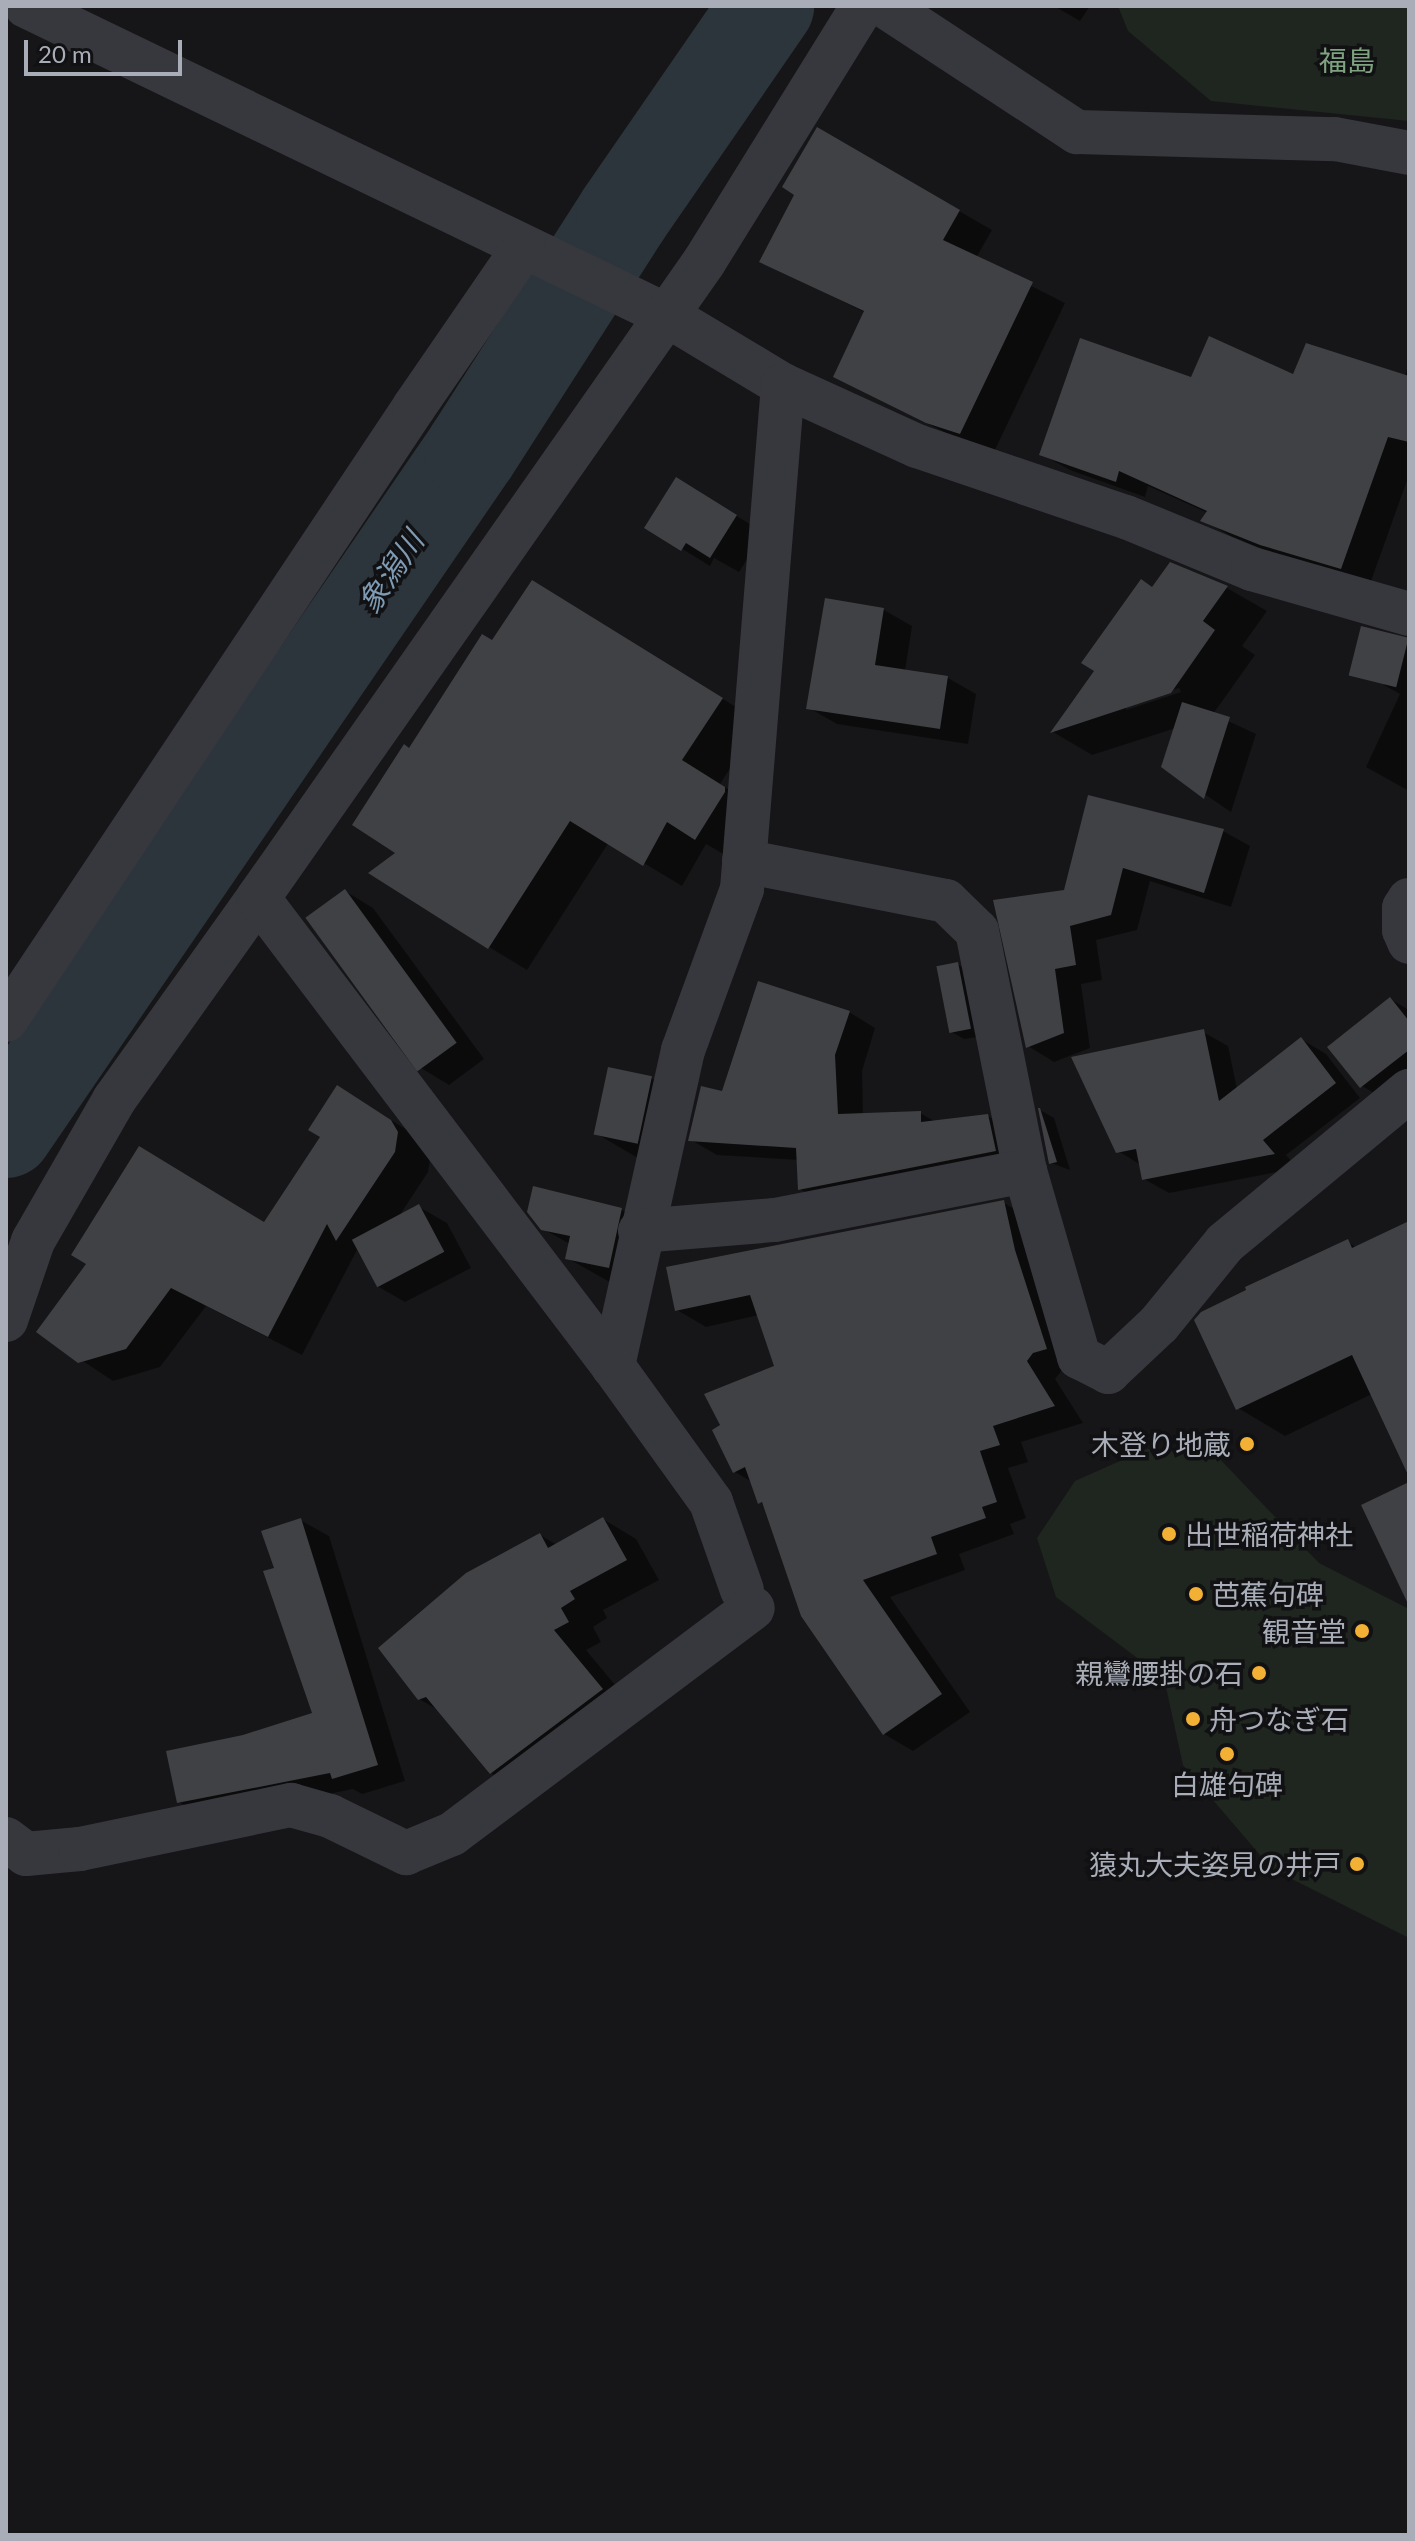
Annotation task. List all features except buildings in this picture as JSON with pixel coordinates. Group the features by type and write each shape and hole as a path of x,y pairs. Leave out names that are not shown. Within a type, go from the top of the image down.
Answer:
{"street":[{"path":"26,6 666,315 783,385 917,446 1126,517 1252,569 1409,614"},
{"path":"6,1320 33,1241 114,1100 666,315 863,6"},
{"path":"885,6 1077,132 1335,139 1409,153"},
{"path":"6,1020 524,247"},
{"path":"613,1366 640,1231 683,1050 742,889 783,385"},
{"path":"744,861 946,901 977,931 1025,1171 1079,1357 1108,1372 1159,1324 1225,1243 1409,1091"},
{"path":"6,1839 26,1854 80,1849 291,1805 330,1816 406,1853 452,1834 748,1599 711,1502 613,1366 258,898"},
{"path":"1409,900 1404,908 1404,930 1409,942"},
{"path":"640,1231 775,1220 1025,1171"}],"green space":[{"name":"福島","path":"1118,6 1409,6 1409,121 1211,101 1128,31"},
{"path":"1147,1449 1216,1455 1319,1563 1409,1609 1409,1938 1272,1869 1183,1765 1164,1678 1056,1597 1037,1538 1075,1481"}],"waterway":[{"name":"象潟川","path":"6,1131 471,452 623,215 767,6"}],"place":[{"name":"木登り地蔵","path":"1247,1444"},
{"name":"出世稲荷神社","path":"1169,1534"},
{"name":"芭蕉句碑","path":"1196,1594"},
{"name":"観音堂","path":"1362,1631"},
{"name":"親鸞腰掛の石","path":"1259,1673"},
{"name":"舟つなぎ石","path":"1193,1719"},
{"name":"白雄句碑","path":"1227,1754"},
{"name":"猿丸大夫姿見の井戸","path":"1357,1864"}]}
